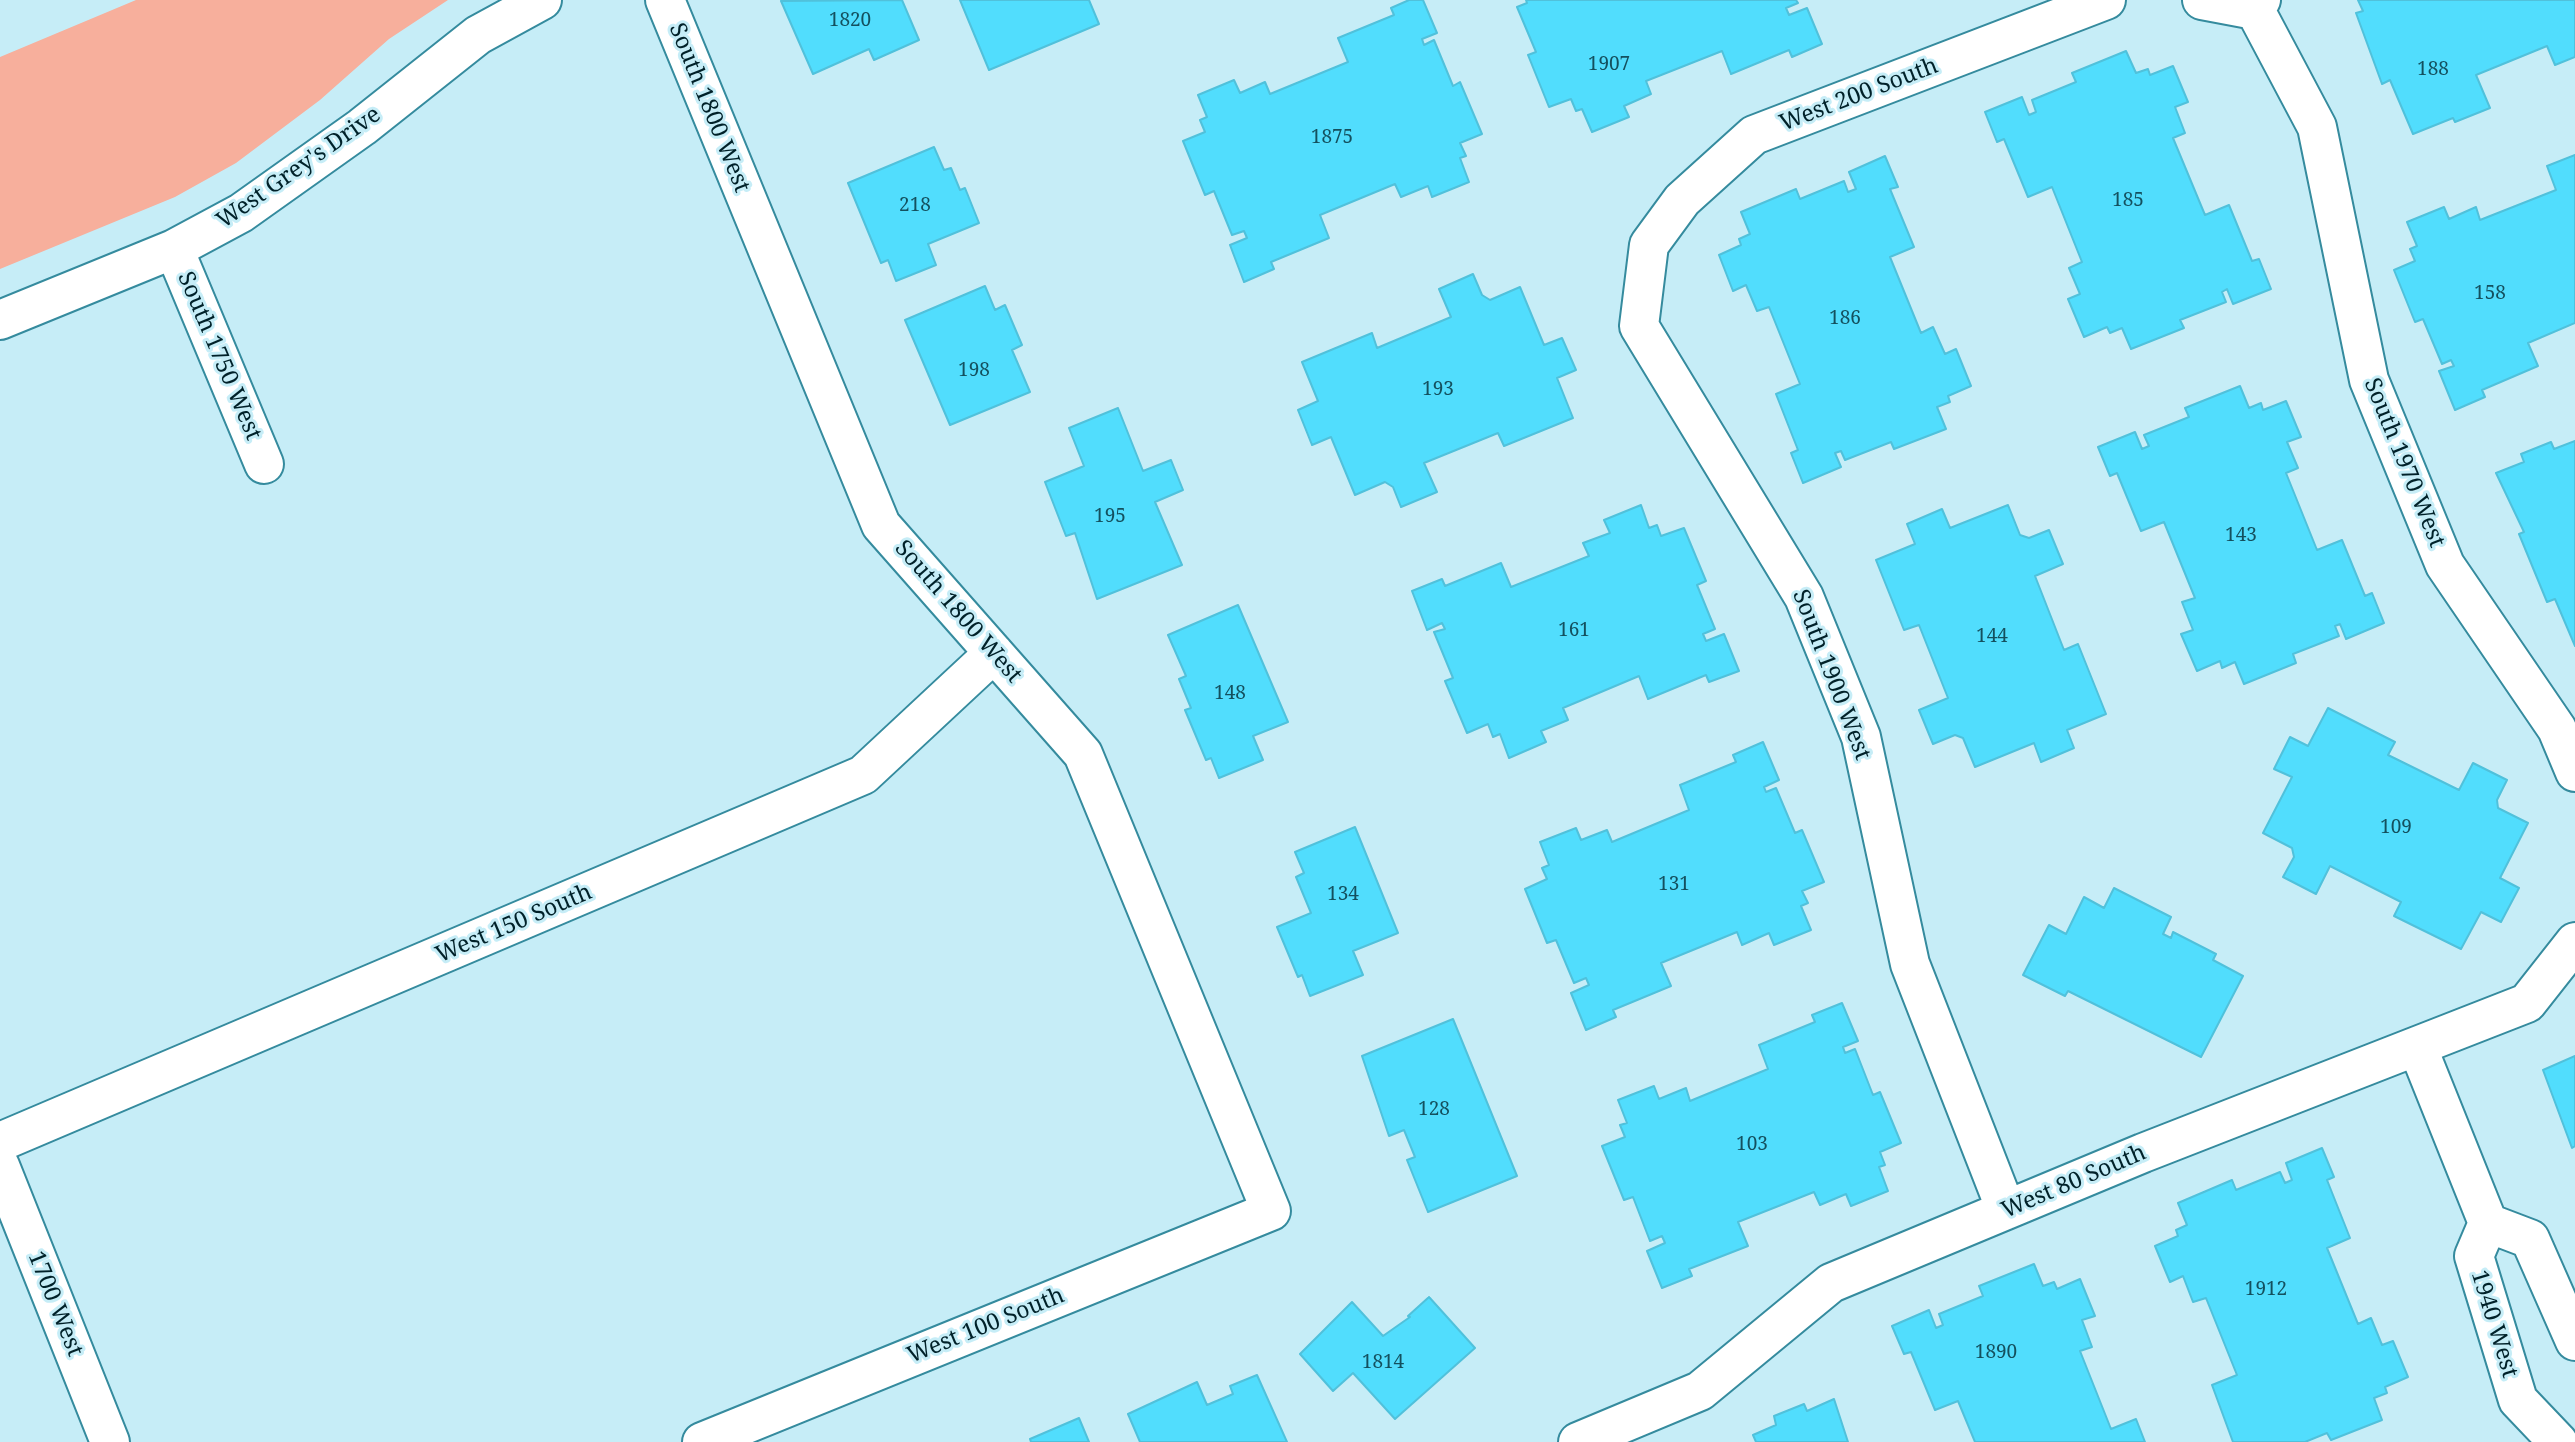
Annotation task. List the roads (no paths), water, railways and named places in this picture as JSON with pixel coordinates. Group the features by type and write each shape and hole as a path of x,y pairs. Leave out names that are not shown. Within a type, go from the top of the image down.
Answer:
{"street":[{"name":"West Grey's Drive","path":"0,320 174,249 241,214 362,127 478,35 542,0"},
{"name":"South 1800 West","path":"665,0 881,525 1083,754 1271,1210"},
{"name":"West 200 South","path":"1649,245 1682,200 1754,135 2106,0"},
{"path":"2202,0 2258,5"},
{"name":"South 1970 West","path":"2258,5 2317,127 2369,380 2445,565 2557,729 2575,772"},
{"name":"South 1900 West","path":"1649,245 1639,327 1804,597 1861,737 1910,964 2006,1210"},
{"name":"South 1750 West","path":"174,249 264,464"},
{"name":"West 150 South","path":"0,1142 863,775 994,653"},
{"name":"West 80 South","path":"1578,1442 1700,1391 1831,1283 2006,1210 2527,1003 2575,942"},
{"path":"2417,1046 2488,1223 2530,1240 2575,1341"},
{"name":"1700 West","path":"0,1166 110,1442"},
{"name":"West 100 South","path":"702,1442 1271,1210"},
{"name":"1940 West","path":"2488,1223 2474,1256 2518,1401 2558,1442"}]}
